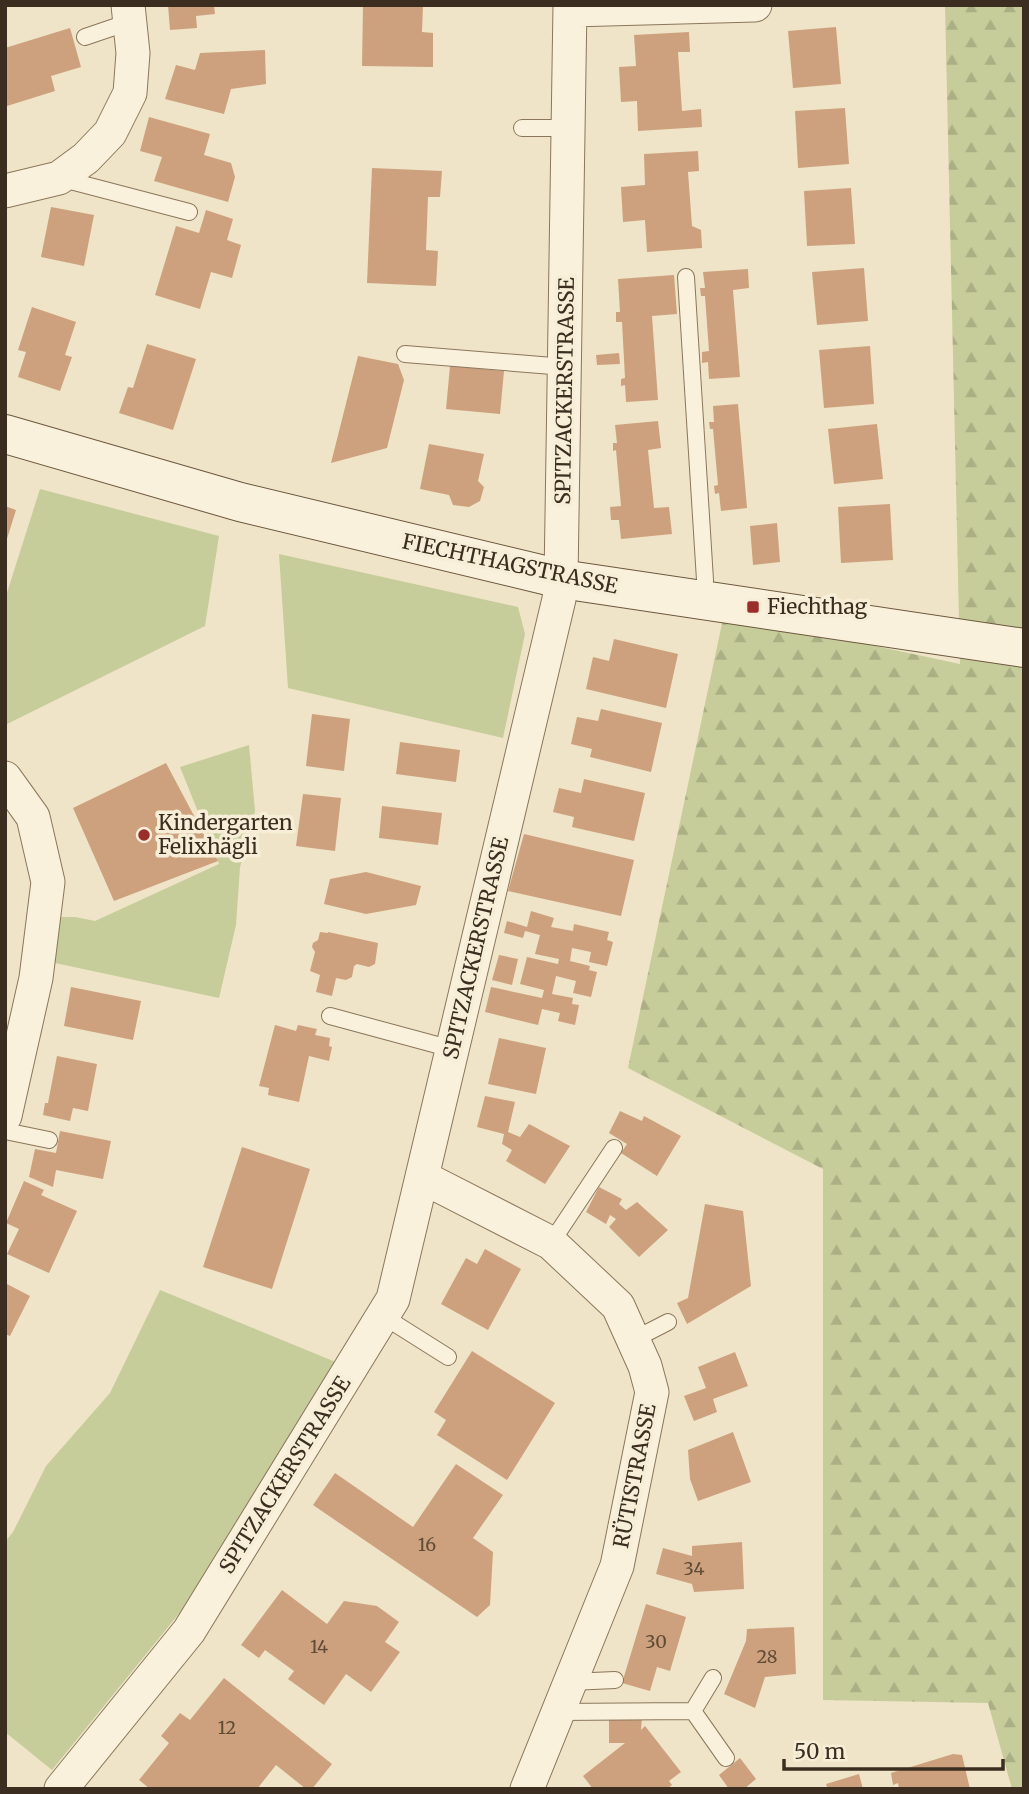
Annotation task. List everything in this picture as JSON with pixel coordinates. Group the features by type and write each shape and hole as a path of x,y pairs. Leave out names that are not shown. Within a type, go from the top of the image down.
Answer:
{"street":[{"path":"571,8 755,5"},
{"name":"SPITZACKERSTRASSE","path":"61,1789 189,1631 393,1299 559,598 571,8"},
{"path":"5,191 58,178 86,158 110,133 130,93 133,53 128,14"},
{"name":"FIECHTHAGSTRASSE","path":"5,434 240,502 561,579 1024,648"},
{"path":"5,778 33,817 48,882 36,978 5,1116"},
{"name":"RÜTISTRASSE","path":"422,1177 551,1242 618,1306 645,1366 652,1392 617,1566 527,1789"}],"lane":[{"path":"85,37 128,14"},
{"path":"522,128 569,128"},
{"path":"58,178 189,212"},
{"path":"686,277 705,580 704,600"},
{"path":"405,354 565,367"},
{"path":"330,1016 452,1049"},
{"path":"5,1131 48,1140"},
{"path":"551,1242 614,1148"},
{"path":"383,1316 448,1357"},
{"path":"634,1340 668,1322"},
{"path":"693,1712 713,1678"},
{"path":"564,1697 615,1680"},
{"path":"564,1697 693,1712 726,1758"}],"green space":[{"path":"945,5 1024,5 1024,1789 1012,1789 988,1703 823,1700 823,1169 628,1068 724,614 960,664"},
{"path":"40,489 219,536 205,626 5,725 5,599"},
{"path":"279,554 518,607 525,634 503,738 288,688"},
{"path":"249,745 255,811 240,867 236,925 219,998 55,963 60,917 95,921 219,864 180,767"},
{"path":"160,1290 338,1363 233,1547 52,1770 5,1732 5,1542 13,1532 46,1466 110,1393"}],"building":[{"path":"168,5 214,5 215,14 196,16 197,28 170,30"},
{"path":"363,5 423,5 422,32 433,33 433,67 362,66"},
{"path":"836,27 841,84 793,88 788,31"},
{"path":"70,28 81,67 51,76 55,91 7,106 5,48"},
{"path":"689,32 690,52 678,52 682,111 701,109 702,127 638,131 637,101 621,102 619,67 636,66 634,35"},
{"path":"265,50 266,84 231,89 224,114 165,99 176,65 195,70 200,53"},
{"path":"845,108 849,164 798,168 795,111"},
{"path":"149,117 210,134 204,155 231,163 235,177 228,202 154,181 162,157 140,151"},
{"path":"698,151 699,171 688,172 692,226 701,230 702,248 647,252 645,220 623,222 621,187 645,185 644,154"},
{"path":"372,168 442,171 440,197 428,197 426,250 438,251 436,286 367,283"},
{"path":"851,188 855,244 807,246 804,191"},
{"path":"51,207 94,215 84,266 41,257"},
{"path":"206,210 233,219 227,240 241,245 232,278 211,272 200,309 155,295 176,226 199,233"},
{"path":"864,268 868,321 817,325 812,272"},
{"path":"748,269 749,288 733,290 740,377 709,379 708,362 702,363 702,352 709,351 705,296 701,296 700,288 705,288 703,272"},
{"path":"674,275 677,314 652,316 658,400 626,402 625,385 621,386 621,379 625,378 622,322 616,322 616,312 620,312 618,279"},
{"path":"32,307 76,322 65,355 72,357 60,391 18,377 26,352 18,350"},
{"path":"147,344 196,359 173,430 119,413 128,387 133,388"},
{"path":"870,346 874,404 824,408 819,350"},
{"path":"619,353 620,364 597,365 596,355"},
{"path":"358,356 398,364 404,380 387,448 331,463"},
{"path":"450,366 504,371 500,414 446,409"},
{"path":"738,404 747,508 721,511 719,493 715,494 714,486 718,485 713,429 710,429 709,422 714,422 713,406"},
{"path":"658,421 661,448 648,450 654,508 669,507 672,534 621,539 619,520 611,520 610,507 621,506 616,450 613,451 613,443 617,443 615,425"},
{"path":"877,424 883,479 834,484 828,429"},
{"path":"429,444 484,454 478,481 484,487 480,501 469,507 453,505 449,495 420,489"},
{"path":"890,504 893,560 841,563 838,507"},
{"path":"5,506 16,510 6,542 5,542"},
{"path":"777,523 780,562 753,565 750,526"},
{"path":"614,639 678,654 666,708 586,689 593,657 609,661"},
{"path":"601,709 662,723 651,772 590,757 592,749 571,744 577,717 598,721"},
{"path":"312,714 350,719 344,771 306,766"},
{"path":"400,742 460,750 456,782 396,774"},
{"name":"Kindergarten Felixhägli","path":"166,763 218,861 114,901 73,808"},
{"path":"584,779 645,793 634,841 572,827 574,817 553,812 559,788 581,793"},
{"path":"303,794 341,798 335,851 296,846"},
{"path":"382,806 442,813 438,845 379,838"},
{"path":"524,834 634,860 621,916 508,891"},
{"path":"366,872 421,886 416,905 366,914 324,904 330,879"},
{"path":"531,911 554,918 551,927 573,931 574,924 609,932 607,940 613,942 607,966 589,962 591,952 572,948 570,961 590,966 589,970 597,972 591,997 573,993 576,981 556,976 552,994 573,998 572,1004 579,1005 575,1025 558,1021 560,1013 542,1009 538,1025 485,1012 491,987 542,998 544,990 520,984 527,957 558,964 559,959 535,954 540,935 525,931 523,938 504,933 507,921 527,927"},
{"path":"320,932 378,943 375,964 369,967 357,964 352,977 346,980 336,978 332,996 316,992 320,975 310,971 315,952 313,943 318,940"},
{"path":"499,955 518,959 512,985 492,980"},
{"path":"71,987 141,1001 133,1040 64,1026"},
{"path":"275,1025 296,1031 298,1025 317,1029 315,1035 330,1038 329,1046 332,1047 329,1061 309,1056 299,1102 268,1095 269,1088 259,1086"},
{"path":"499,1038 546,1048 536,1094 488,1084"},
{"path":"57,1056 97,1064 88,1111 73,1108 70,1121 43,1115"},
{"path":"485,1096 515,1102 508,1132 520,1137 529,1124 570,1146 545,1184 506,1161 512,1150 502,1144 504,1134 477,1127"},
{"path":"620,1111 642,1121 644,1116 681,1136 657,1176 621,1153 627,1144 609,1133"},
{"path":"60,1131 111,1141 103,1179 56,1170 53,1187 29,1177 35,1149 56,1153"},
{"path":"242,1147 310,1169 272,1289 203,1267"},
{"path":"24,1181 44,1190 41,1195 77,1211 49,1273 7,1254 19,1229 6,1223"},
{"path":"599,1187 622,1199 619,1204 626,1210 637,1202 668,1230 639,1257 609,1227 616,1219 610,1215 606,1224 586,1212"},
{"path":"705,1204 743,1211 751,1286 687,1324 677,1303 688,1298"},
{"path":"485,1249 521,1269 488,1330 441,1304 466,1258 477,1264"},
{"path":"5,1283 30,1296 10,1336 5,1334"},
{"path":"472,1351 555,1403 507,1480 437,1435 446,1420 434,1412"},
{"path":"735,1352 748,1386 713,1399 717,1412 694,1421 684,1396 706,1388 698,1367"},
{"path":"733,1432 751,1482 698,1501 690,1479 688,1450"},
{"path":"456,1464 503,1495 473,1538 493,1552 490,1605 477,1617 313,1505 335,1473 413,1527"},
{"path":"742,1542 744,1589 694,1592 692,1584 656,1574 663,1548 692,1556 692,1546"},
{"path":"282,1590 327,1624 344,1601 377,1606 399,1622 385,1642 400,1652 371,1692 346,1674 324,1705 288,1679 294,1671 265,1650 259,1658 241,1645"},
{"path":"646,1604 686,1617 670,1671 657,1667 650,1691 622,1683"},
{"path":"794,1627 796,1674 765,1677 755,1708 724,1694 746,1641 747,1629"},
{"path":"224,1678 332,1764 312,1789 306,1789 276,1765 257,1789 150,1789 139,1780 169,1743 161,1736 180,1713 190,1720"},
{"path":"609,1717 642,1717 641,1730 645,1726 681,1772 669,1781 672,1785 667,1789 593,1789 583,1776 625,1743 609,1743"},
{"path":"953,1754 962,1755 970,1789 899,1789 898,1783 893,1785 891,1773"},
{"path":"740,1758 756,1779 744,1789 729,1789 719,1775"},
{"path":"859,1774 863,1789 828,1789 826,1784"}],"place":[{"name":"Fiechthag","path":"753,607"},
{"name":"Kindergarten Felixhägli","path":"144,835"}]}
